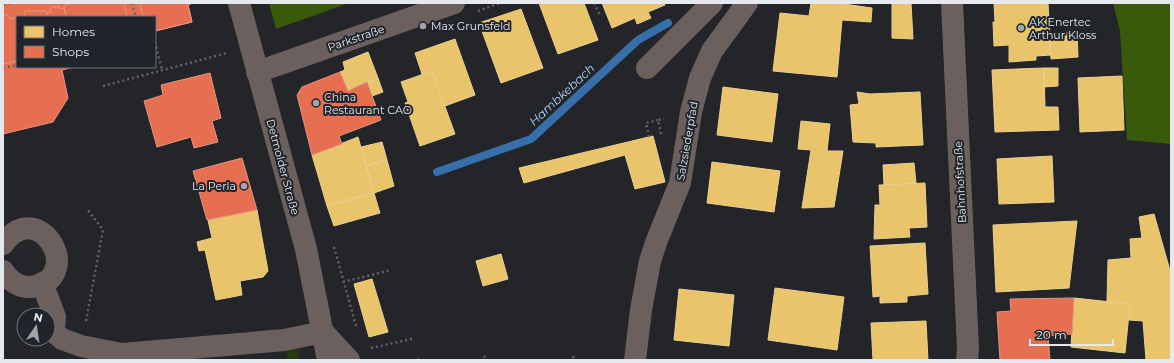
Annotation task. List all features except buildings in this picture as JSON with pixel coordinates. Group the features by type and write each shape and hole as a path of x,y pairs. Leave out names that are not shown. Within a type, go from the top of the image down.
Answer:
{"street":[{"name":"Detmolder Straße","path":"238,3 306,249 328,360"},
{"name":"Parkstraße","path":"257,72 454,3"},
{"path":"647,68 712,3"},
{"name":"Salzsiederpfad","path":"635,360 641,310 650,262 656,240 680,183 690,112 700,78 712,51 747,3"},
{"name":"Bahnhofstraße","path":"952,3 968,349 967,360"},
{"path":"3,244 15,233 31,229 47,236 53,242 57,260 55,269 50,278 35,285 13,282 3,271"},
{"path":"35,285 38,307"},
{"path":"35,285 49,307"},
{"path":"56,333 62,340 81,346 128,354 284,340 323,332 349,360"}],"path":[{"path":"3,5 10,3"},
{"path":"132,3 136,16"},
{"path":"594,3 600,15"},
{"path":"156,46 162,70"},
{"path":"103,86 225,54"},
{"path":"3,68 16,65"},
{"path":"649,137 646,123 658,120"},
{"path":"81,346 103,230 87,209"},
{"path":"343,282 391,270"},
{"path":"370,348 412,339"},
{"path":"418,360 421,356"},
{"path":"484,356 486,360"},
{"path":"573,356 574,360"}],"green space":[{"path":"269,3 349,3 276,29"},
{"path":"1113,3 1171,3 1171,144 1127,140 1120,31"},
{"path":"285,343 295,343 299,360 288,360"}],"waterway":[{"name":"Hambkebach","path":"437,172 531,139 638,40 668,23"}],"place":[{"name":"Max Grunsfeld","path":"423,26"},
{"name":"AK Enertec Arthur Kloss","path":"1021,28"},
{"name":"China Restaurant CAO","path":"316,103"},
{"name":"La Perla","path":"244,186"}]}
